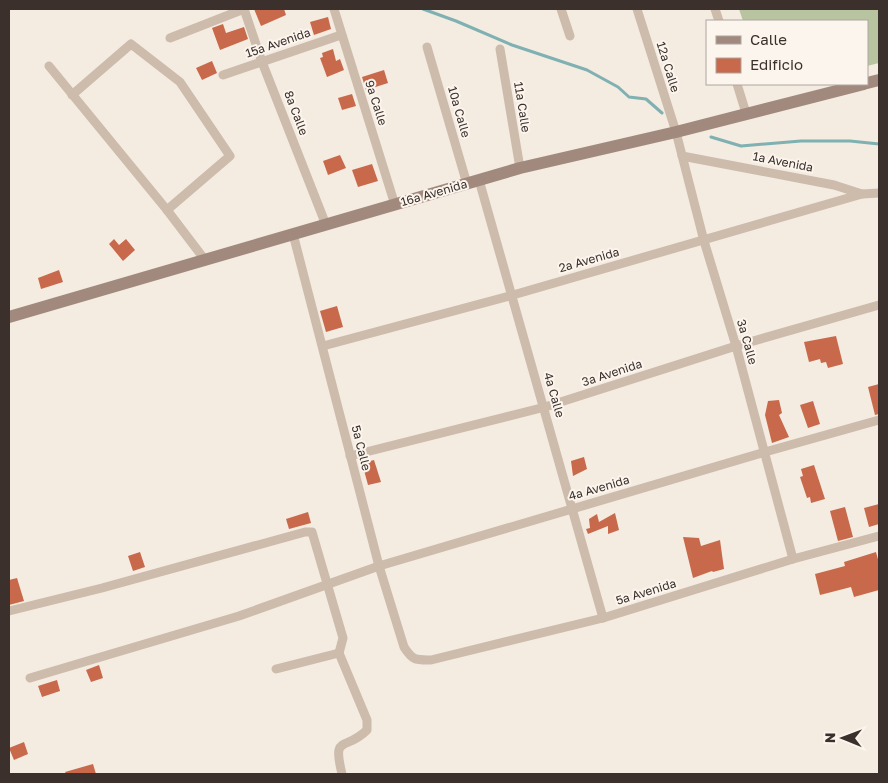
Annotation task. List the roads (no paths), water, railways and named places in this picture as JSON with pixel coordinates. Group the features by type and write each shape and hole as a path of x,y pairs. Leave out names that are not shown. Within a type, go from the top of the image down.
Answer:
{"street":[{"name":"9a Calle","path":"334,9 395,205"},
{"path":"561,9 570,36"},
{"name":"12a Calle","path":"637,9 676,132"},
{"path":"170,38 244,10"},
{"name":"8a Calle","path":"244,10 262,62 326,225"},
{"name":"15a Avenida","path":"223,76 341,35"},
{"path":"72,95 131,44 180,82 230,156 167,210"},
{"name":"10a Calle","path":"427,47 467,184"},
{"name":"11a Calle","path":"500,49 520,168"},
{"path":"49,66 167,210 205,260"},
{"path":"737,85 746,113"},
{"name":"16a Avenida","path":"9,317 520,168 676,132 857,85"},
{"name":"3a Calle","path":"676,132 704,241 736,346 793,559"},
{"name":"1a Avenida","path":"682,156 834,185 862,194 879,193"},
{"name":"4a Calle","path":"480,180 603,618"},
{"name":"2a Avenida","path":"323,346 513,295 862,194"},
{"name":"5a Calle","path":"293,234 379,566 404,647 410,656 418,660"},
{"name":"3a Avenida","path":"350,456 545,407 736,346 879,305"},
{"name":"4a Avenida","path":"30,678 239,616 379,566 879,420"},
{"path":"9,611 102,588 305,532 312,532 343,638 340,653 366,720 368,730 360,737 339,747 337,756 342,774"},
{"name":"5a Avenida","path":"418,660 431,660 603,618 793,559 879,536"},
{"path":"276,669 340,653"}],"waterway":[{"path":"423,9 512,45 587,70 618,87 629,97 646,99 662,113"},
{"path":"711,137 741,146 801,141 850,141 879,144"}]}
